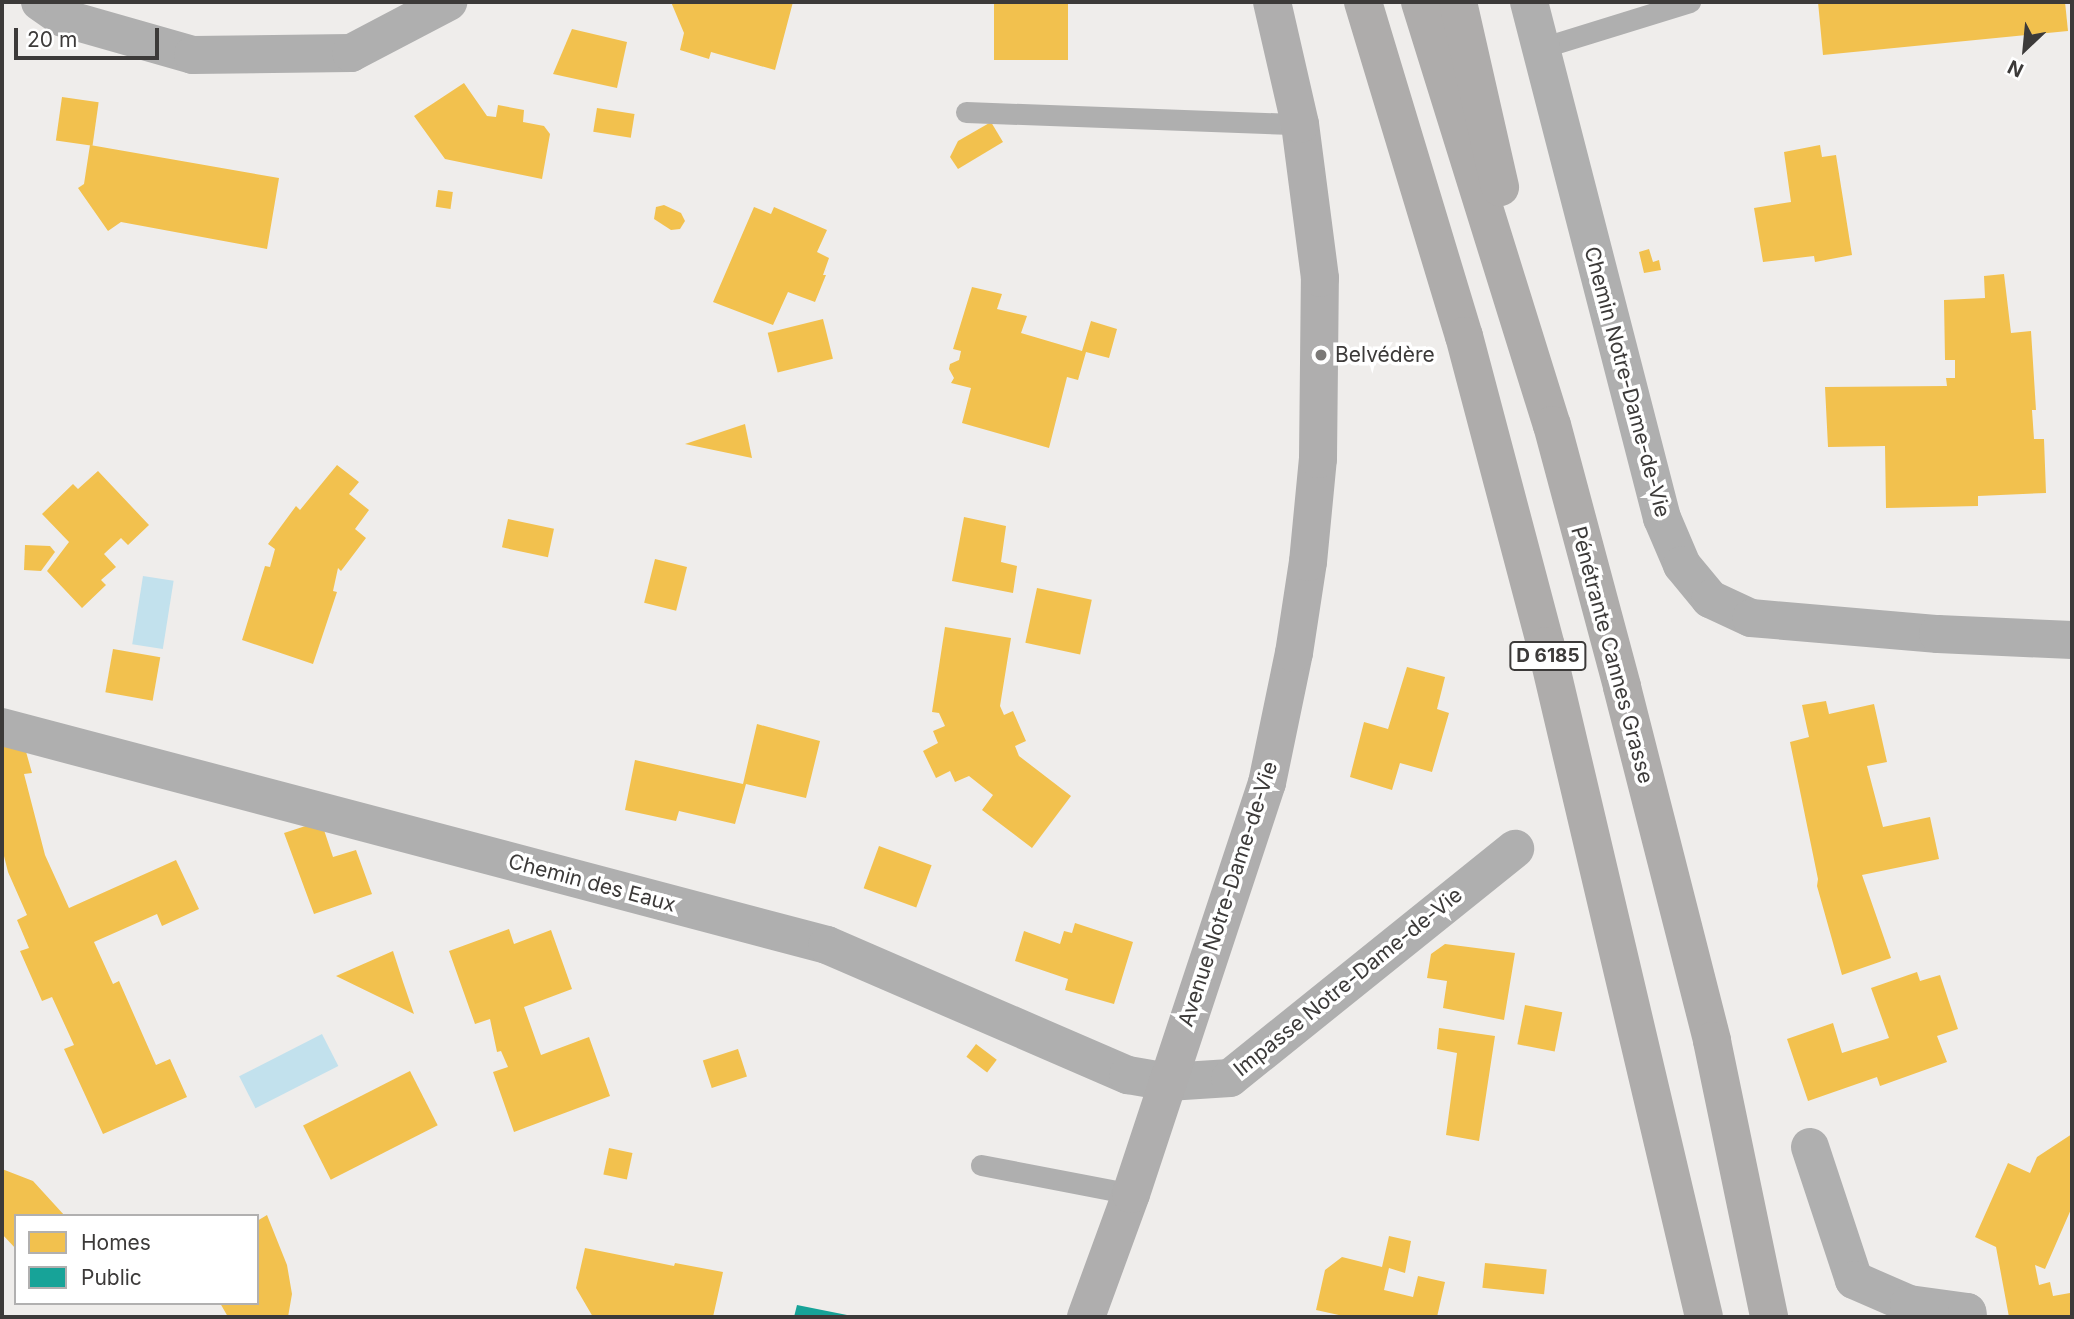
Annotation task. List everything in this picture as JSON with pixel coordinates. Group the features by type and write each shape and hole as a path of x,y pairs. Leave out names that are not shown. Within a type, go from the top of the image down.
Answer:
{"highway":[{"name":"D 6185","path":"1363,2 1464,336 1545,646 1704,1317"},
{"name":"Pénétrante Cannes Grasse","path":"1420,2 1552,425 1712,1041 1769,1317"},
{"path":"1458,2 1552,425"}],"street":[{"path":"40,2 63,18 193,55 351,53 448,2"},
{"name":"Avenue Notre-Dame-de-Vie","path":"1086,1317 1103,1278 1267,783 1294,653 1308,562 1318,459 1320,278 1300,124 1272,2"},
{"name":"Chemin Notre-Dame-de-Vie","path":"1529,2 1662,518 1682,565 1710,599 1751,618 1938,634 2072,640"},
{"name":"Chemin des Eaux","path":"2,727 827,945 1128,1074 1168,1082"},
{"name":"Impasse Notre-Dame-de-Vie","path":"1168,1082 1230,1078 1515,849"},
{"path":"1810,1147 1854,1280 1909,1304 1968,1312 1968,1317"},
{"name":"Avenue Notre-Dame-de-Vie","path":"1094,1317 1103,1278"}],"lane":[{"path":"1541,48 1690,2"},
{"path":"966,112 1300,124"},
{"path":"981,1164 1131,1194"}],"water":[{"path":"143,576 174,581 163,649 132,644"},
{"path":"322,1034 338,1066 255,1108 239,1076"}],"building: Homes":[{"path":"671,2 793,2 775,70 711,52 709,59 680,50 684,33"},
{"path":"994,2 1068,2 1068,60 994,60"},
{"path":"1818,2 2065,2 2068,31 1823,55"},
{"path":"572,29 627,42 617,88 553,74"},
{"path":"464,83 487,116 496,117 498,105 524,110 523,122 544,126 550,134 542,179 445,159 414,116"},
{"path":"62,97 99,102 93,146 56,141"},
{"path":"597,108 635,114 631,138 593,132"},
{"path":"991,122 1003,142 958,169 950,157 958,141"},
{"path":"90,145 279,178 267,249 121,222 108,231 78,188 84,184"},
{"path":"1820,145 1822,157 1836,155 1852,255 1815,262 1814,256 1763,262 1754,208 1791,202 1784,152"},
{"path":"438,190 453,192 450,209 436,207"},
{"path":"664,205 681,213 685,221 680,229 671,230 654,219 656,207"},
{"path":"754,207 771,214 774,207 827,230 817,252 829,258 823,275 826,275 815,302 788,292 773,325 713,302"},
{"path":"1649,249 1653,262 1659,260 1661,270 1644,273 1639,252"},
{"path":"2004,274 2011,333 2031,331 2036,410 2032,410 2034,439 2044,439 2046,493 1978,496 1978,506 1886,508 1885,446 1828,447 1825,387 1947,386 1946,378 1955,378 1955,360 1945,360 1944,300 1985,298 1984,276"},
{"path":"972,287 1002,294 997,309 1027,316 1021,333 1082,351 1091,321 1117,329 1109,358 1086,352 1078,380 1067,377 1049,448 962,423 971,388 951,383 954,378 949,369 950,364 959,360 961,351 953,349"},
{"path":"823,319 833,359 778,373 768,333"},
{"path":"745,424 752,458 685,444"},
{"path":"337,465 359,482 349,494 369,510 355,529 366,538 341,571 338,568 333,591 337,592 313,664 242,640 265,566 270,567 275,549 268,544 296,506 300,510"},
{"path":"98,471 149,525 128,545 121,538 104,554 116,567 101,580 106,585 82,608 47,571 69,542 42,514 73,484 78,489"},
{"path":"964,517 1006,526 1001,562 1017,566 1013,593 952,581"},
{"path":"508,519 554,529 548,557 502,547"},
{"path":"25,545 50,546 55,552 41,571 24,570"},
{"path":"655,559 687,567 676,611 644,603"},
{"path":"1037,588 1092,600 1080,654 1025,643"},
{"path":"945,627 1011,638 1000,706 1004,715 1013,711 1026,741 1015,746 1019,756 1071,796 1032,848 982,810 993,795 969,776 955,782 950,771 936,778 923,751 938,743 933,731 945,726 939,713 932,712"},
{"path":"113,649 160,657 153,701 105,692"},
{"path":"1407,667 1445,677 1437,709 1449,713 1432,772 1400,763 1392,790 1350,777 1364,722 1388,729"},
{"path":"1826,701 1829,714 1874,704 1887,762 1867,766 1883,827 1930,817 1939,859 1862,875 1891,958 1842,975 1817,886 1818,879 1790,742 1809,737 1802,705"},
{"path":"757,724 820,741 806,798 746,784 735,824 679,811 676,821 625,810 635,760 743,784"},
{"path":"23,741 32,773 24,774 45,855 69,908 176,860 199,909 162,926 157,914 94,942 113,984 119,981 156,1065 170,1059 187,1097 103,1134 64,1049 74,1045 52,997 42,1001 20,951 29,948 17,920 27,915 8,872 2,848 2,747"},
{"path":"321,821 333,857 356,850 372,894 314,914 284,833"},
{"path":"879,846 932,865 916,907 864,888"},
{"path":"1075,923 1133,942 1114,1004 1065,990 1068,979 1015,961 1024,931 1060,944 1064,931 1072,933"},
{"path":"509,929 514,944 551,930 572,989 524,1007 541,1055 589,1037 610,1096 514,1132 493,1072 508,1067 501,1051 497,1052 490,1019 475,1024 449,951"},
{"path":"1445,944 1515,953 1504,1020 1443,1008 1447,981 1427,978 1431,954"},
{"path":"393,951 403,982 414,1014 336,976"},
{"path":"1917,972 1920,981 1940,975 1958,1029 1937,1036 1947,1062 1880,1086 1877,1077 1808,1101 1787,1039 1833,1023 1842,1053 1889,1038 1871,988"},
{"path":"1525,1005 1562,1012 1555,1052 1517,1044"},
{"path":"1439,1028 1495,1036 1479,1141 1446,1135 1457,1053 1437,1049"},
{"path":"976,1044 997,1060 987,1072 966,1057"},
{"path":"738,1049 747,1077 712,1088 703,1060"},
{"path":"410,1071 438,1125 331,1180 303,1125"},
{"path":"2072,1134 2072,1207 2045,1269 2035,1265 2039,1285 2050,1282 2053,1296 2070,1293 2072,1317 2009,1317 1996,1247 1975,1237 2008,1163 2030,1173 2037,1157"},
{"path":"609,1148 632,1153 627,1179 603,1174"},
{"path":"2,1169 33,1181 63,1214 14,1214 14,1247 2,1234"},
{"path":"267,1215 287,1265 292,1294 288,1317 228,1317 221,1305 259,1305 259,1220"},
{"path":"1389,1236 1411,1241 1405,1273 1389,1268 1384,1290 1413,1297 1418,1276 1445,1282 1437,1317 1348,1317 1316,1310 1325,1270 1342,1257 1382,1267"},
{"path":"585,1248 674,1266 675,1263 723,1272 713,1317 593,1317 576,1288"},
{"path":"1485,1263 1547,1269 1544,1294 1482,1288"}],"building: Public":[{"path":"797,1305 852,1316 852,1317 794,1317"}],"place":[{"name":"Belvédère","path":"1321,355"}]}
